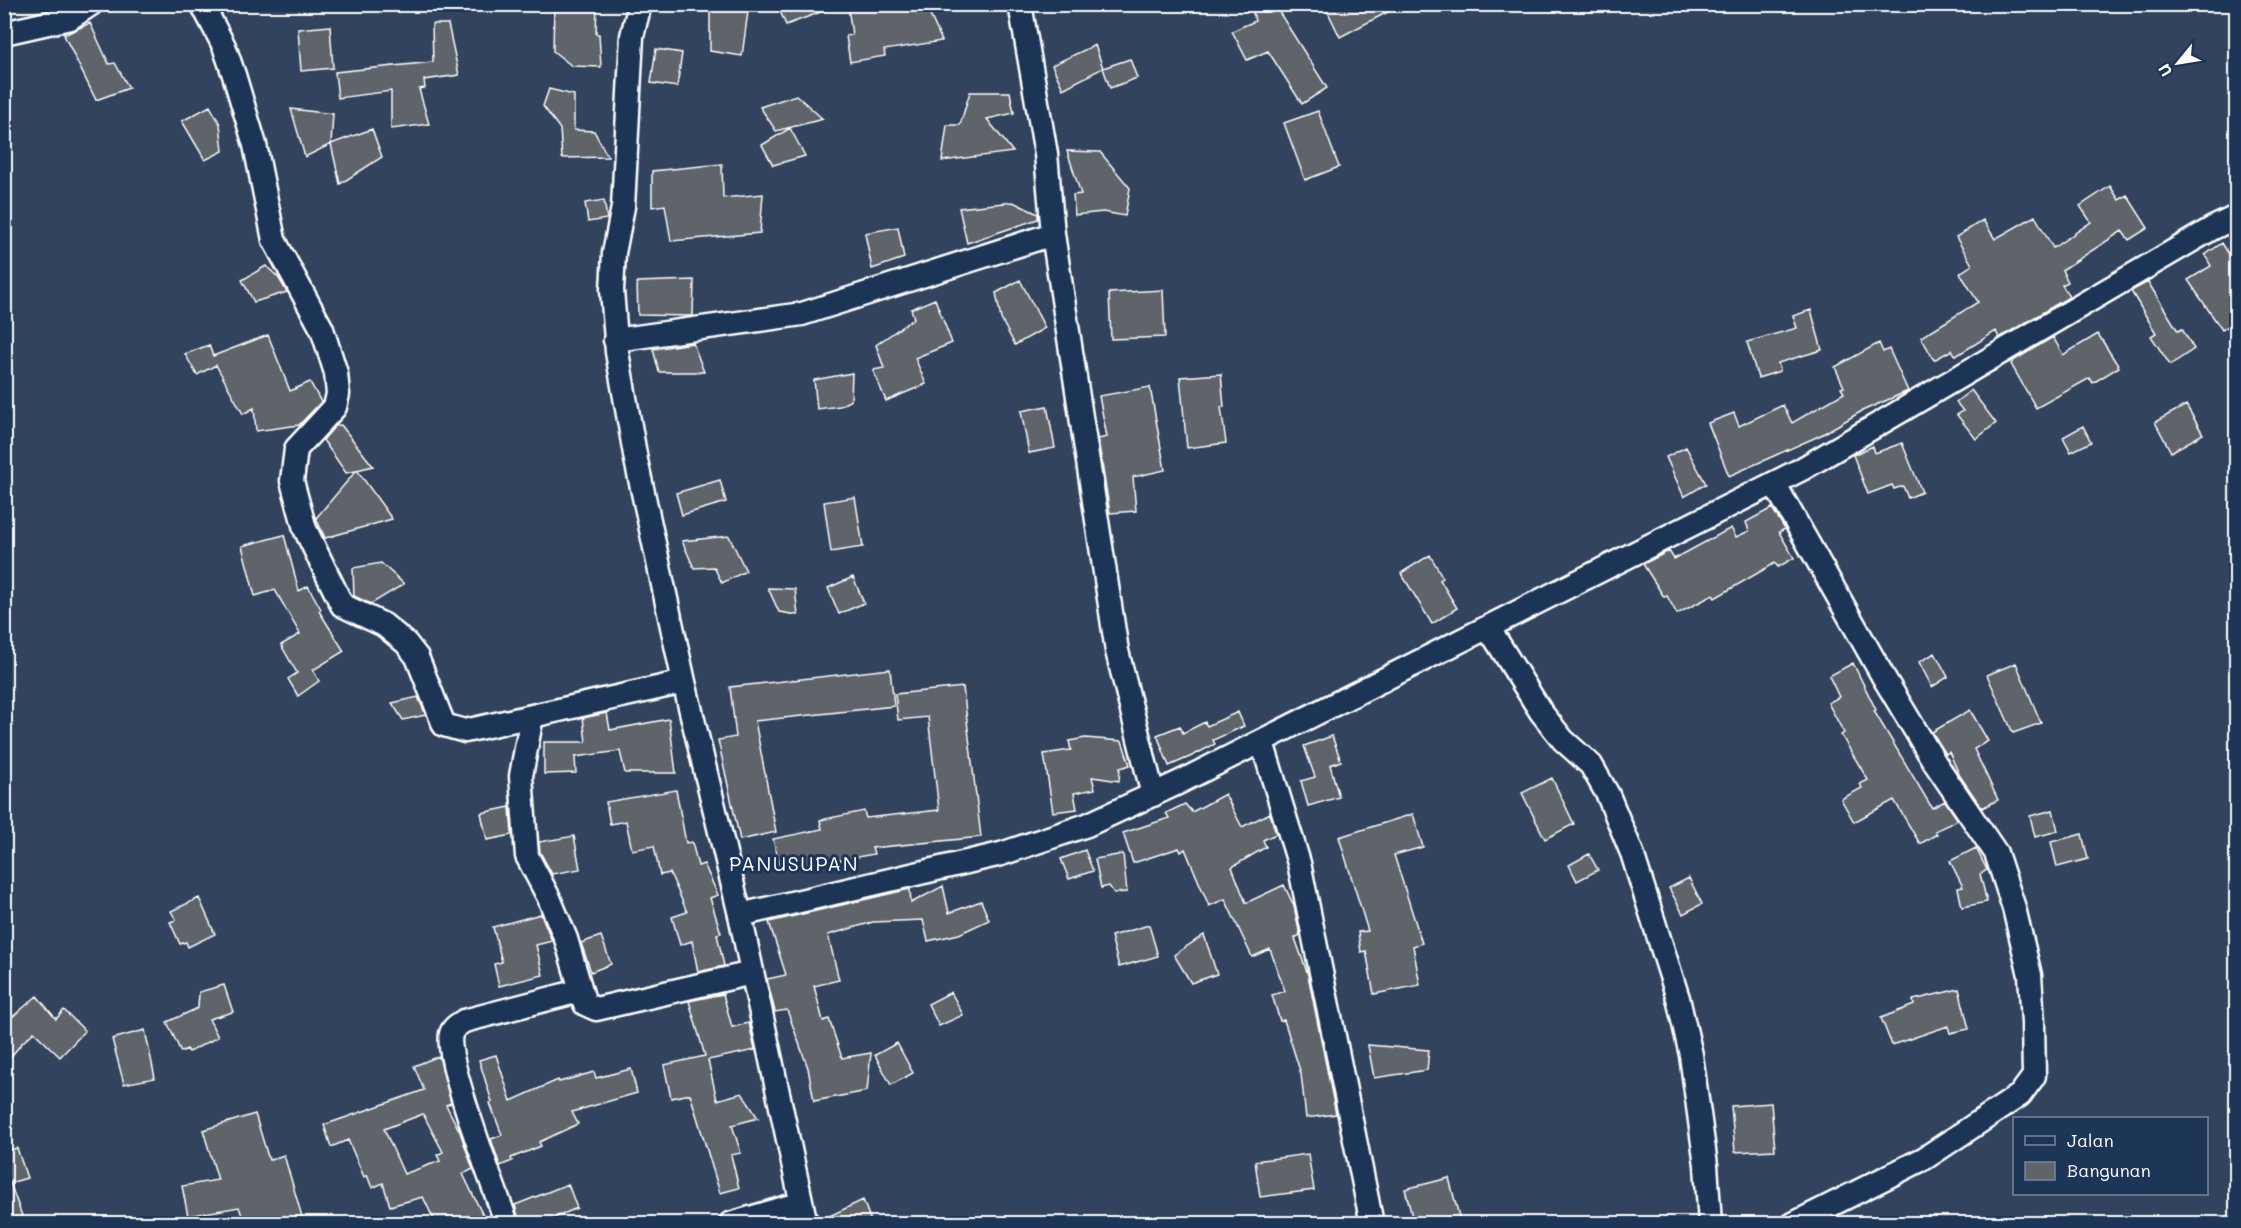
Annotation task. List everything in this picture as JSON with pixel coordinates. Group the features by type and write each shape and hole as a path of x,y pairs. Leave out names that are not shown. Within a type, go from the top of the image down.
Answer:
{"street":[{"path":"4,33 70,18 91,4"},
{"path":"202,4 224,46 234,75 255,145 274,240 322,329 336,373 338,394 335,407 296,448 292,481 305,529 342,605 394,632 417,657 444,725 465,731 684,682"},
{"path":"640,4 632,36 622,207 614,253 612,290 615,340 636,460 684,682 740,915 803,1213 730,1224"},
{"path":"1020,4 1046,154 1053,234 1117,651 1153,795"},
{"path":"740,915 1002,854 1087,825 1153,795 1774,483 1904,411 2213,228 2236,217"},
{"path":"615,340 802,314 1053,234"},
{"path":"1774,483 1884,678 1935,763 1996,853 2014,908 2030,975 2033,1022 2034,1076 2020,1095 1925,1158 1793,1224"},
{"path":"1485,630 1495,638 1522,685 1546,719 1563,740 1591,765 1608,795 1632,853 1678,998 1691,1055 1710,1224"},
{"path":"532,716 521,776 527,856 549,898 566,939 579,991 585,1004 596,1009 752,973"},
{"path":"1262,742 1299,862 1372,1224"},
{"path":"507,1224 470,1119 452,1053 450,1036 455,1027 464,1022 579,991"}],"building":[{"path":"554,4 597,4 596,34 599,34 601,67 572,66 553,51"},
{"path":"710,4 749,4 742,56 710,51"},
{"path":"777,4 837,4 837,6 786,25"},
{"path":"869,4 925,4 942,41 884,50 885,56 850,62 846,36 852,35 848,7"},
{"path":"1251,4 1274,4 1327,88 1302,104 1268,51 1247,60 1232,31 1255,21"},
{"path":"1324,4 1403,4 1340,37"},
{"path":"90,23 109,64 115,63 129,88 96,100 64,35"},
{"path":"432,24 448,24 459,75 424,80 425,88 419,89 429,124 391,129 391,91 338,98 335,72 433,62"},
{"path":"330,26 333,68 301,71 298,29"},
{"path":"1095,45 1103,68 1063,89 1052,65"},
{"path":"656,49 682,53 677,87 651,83"},
{"path":"1130,59 1137,78 1110,88 1103,68"},
{"path":"549,89 574,95 574,130 594,131 608,157 562,158 560,129 543,106"},
{"path":"970,92 1010,92 1014,113 987,119 1013,152 942,161 947,125 960,125"},
{"path":"796,95 823,119 776,131 760,107"},
{"path":"210,106 220,124 223,151 205,160 182,121"},
{"path":"291,109 333,114 331,144 305,157"},
{"path":"1318,111 1339,167 1305,180 1284,123"},
{"path":"790,128 805,156 773,165 762,145"},
{"path":"372,129 382,157 340,184 331,144"},
{"path":"1067,151 1100,152 1130,188 1125,216 1103,212 1075,215 1073,195 1081,194"},
{"path":"722,164 723,198 763,194 760,233 671,241 665,205 652,207 652,171"},
{"path":"2110,186 2119,200 2127,195 2148,228 2129,240 2122,231 2062,270 2068,282 2062,285 2069,297 1999,338 1996,331 1956,356 1952,350 1934,360 1921,337 1978,302 1960,273 1972,265 1956,237 1983,220 1995,239 2035,216 2053,248 2091,222 2080,206"},
{"path":"604,200 607,219 588,222 585,203"},
{"path":"1013,202 1038,214 1038,219 967,243 959,208"},
{"path":"898,227 904,258 872,269 865,233"},
{"path":"2222,243 2236,266 2236,295 2230,299 2236,310 2236,322 2222,330 2188,280 2211,266 2205,255"},
{"path":"266,266 278,277 287,292 254,302 242,280"},
{"path":"694,280 693,316 638,315 637,282"},
{"path":"1020,280 1045,328 1015,345 1001,319 996,293"},
{"path":"2148,282 2178,331 2182,329 2194,349 2170,365 2151,336 2156,333 2131,291"},
{"path":"1163,290 1165,337 1111,339 1109,293"},
{"path":"935,299 952,343 915,358 926,384 886,401 873,370 884,368 876,345 914,318 911,309"},
{"path":"1811,310 1822,350 1778,363 1780,371 1758,378 1747,342 1797,328 1793,316"},
{"path":"2098,334 2119,367 2093,383 2090,378 2036,408 2011,364 2013,361 2053,337 2063,355"},
{"path":"268,335 290,391 310,382 321,402 299,425 256,431 254,408 243,414 216,365 197,375 185,354 209,345 213,356"},
{"path":"693,343 704,372 659,372 653,349"},
{"path":"1879,343 1883,352 1889,349 1908,391 1862,411 1821,435 1729,476 1708,423 1734,413 1739,426 1783,405 1792,423 1844,393 1841,388 1844,387 1835,367"},
{"path":"852,373 851,400 840,406 817,409 814,380"},
{"path":"1221,374 1224,407 1221,407 1226,443 1187,448 1180,377"},
{"path":"1150,387 1165,470 1133,477 1136,511 1110,513 1098,439 1107,437 1099,396"},
{"path":"1971,390 1996,423 1976,439 1957,415 1963,411 1956,402"},
{"path":"2186,405 2203,434 2171,452 2155,422"},
{"path":"1047,406 1055,448 1029,453 1021,411"},
{"path":"341,425 373,466 357,470 392,519 325,538 316,518 356,471 346,473 323,440 335,426"},
{"path":"2083,426 2091,442 2071,452 2063,437"},
{"path":"1902,443 1922,492 1908,498 1903,486 1894,489 1892,485 1868,494 1853,455 1873,446 1875,453"},
{"path":"1686,447 1706,484 1684,497 1666,457"},
{"path":"720,480 726,502 682,515 676,493"},
{"path":"855,497 863,547 831,552 824,502"},
{"path":"1772,508 1785,529 1779,532 1794,558 1778,567 1775,563 1715,598 1713,595 1677,614 1667,596 1664,597 1643,564 1669,551 1674,559 1731,528 1736,537 1749,531 1746,522"},
{"path":"284,535 299,591 308,586 321,609 319,611 344,651 313,670 319,681 298,696 288,679 297,673 281,645 300,634 275,590 255,596 242,546"},
{"path":"729,536 746,571 722,583 714,567 694,568 682,541"},
{"path":"1430,555 1443,578 1440,580 1457,608 1432,624 1401,573"},
{"path":"381,563 404,584 371,604 354,596 353,568"},
{"path":"853,577 864,603 839,614 828,588"},
{"path":"768,588 795,589 798,615 779,612"},
{"path":"1935,653 1948,677 1932,687 1919,662"},
{"path":"1853,663 1876,710 1874,711 1932,808 1945,801 1958,820 1935,831 1937,834 1920,844 1894,800 1854,822 1841,799 1862,788 1860,784 1868,780 1841,735 1844,733 1828,703 1839,697 1829,676"},
{"path":"2016,663 2041,723 2013,733 1987,675"},
{"path":"890,669 894,706 755,721 776,832 740,840 718,740 736,737 730,687"},
{"path":"963,687 981,837 872,848 874,854 781,871 773,839 822,829 820,820 864,811 866,818 939,810 928,717 898,720 895,694"},
{"path":"418,697 426,715 403,720 392,703"},
{"path":"1970,710 1988,741 1974,749 1998,800 1982,808 1960,776 1949,752 1946,754 1932,732"},
{"path":"1238,712 1244,726 1213,740 1215,744 1169,766 1157,735 1180,726 1183,733 1205,722 1207,726"},
{"path":"607,713 610,730 669,719 676,773 625,773 620,751 575,757 576,773 544,774 544,742 586,742 583,718"},
{"path":"1332,736 1341,761 1330,765 1339,797 1308,806 1301,781 1315,777 1304,746"},
{"path":"1085,738 1122,741 1130,765 1120,768 1119,781 1092,777 1095,789 1074,793 1077,809 1053,812 1044,754 1071,750 1069,741"},
{"path":"1552,778 1574,824 1545,839 1522,793"},
{"path":"676,790 686,843 692,842 698,866 704,864 718,895 710,898 721,933 717,934 724,966 698,972 692,941 680,945 672,917 687,912 670,873 660,875 654,846 632,850 626,821 610,824 606,802"},
{"path":"1225,794 1242,827 1270,813 1276,834 1263,840 1266,847 1232,867 1246,903 1284,885 1294,906 1300,935 1295,938 1308,975 1336,1114 1306,1118 1301,1074 1284,1020 1280,1021 1272,995 1285,991 1270,949 1252,957 1225,899 1209,906 1185,849 1181,852 1179,848 1133,863 1123,833 1169,818 1166,813 1185,804 1192,812"},
{"path":"510,807 512,835 487,840 481,813"},
{"path":"2053,810 2058,831 2035,837 2030,816"},
{"path":"1413,814 1423,847 1394,855 1422,943 1413,946 1420,985 1374,994 1366,951 1361,952 1358,932 1368,931 1339,837"},
{"path":"2082,834 2088,859 2057,867 2051,842"},
{"path":"574,836 580,869 552,874 540,852 539,842"},
{"path":"1976,848 1987,870 1980,874 1987,902 1962,907 1958,888 1963,887 1950,861"},
{"path":"1085,850 1093,871 1069,879 1061,859"},
{"path":"1123,854 1127,892 1114,893 1109,886 1101,888 1095,859"},
{"path":"1589,854 1598,870 1577,881 1569,865"},
{"path":"1689,878 1702,904 1683,914 1669,888"},
{"path":"943,886 949,913 981,901 989,920 959,934 928,941 923,920 873,922 828,935 839,980 814,986 823,1021 829,1019 842,1058 871,1053 867,1091 814,1101 808,1068 787,1010 775,1012 767,979 786,975 769,922 910,889 911,903"},
{"path":"199,898 215,934 188,947 186,942 180,944 170,922 176,920 171,911"},
{"path":"541,914 552,941 536,945 543,975 499,986 494,964 502,962 493,927"},
{"path":"1149,925 1158,956 1119,967 1111,936"},
{"path":"1204,935 1217,974 1191,983 1174,955"},
{"path":"601,936 611,964 591,972 581,943"},
{"path":"224,985 233,1012 209,1019 218,1037 189,1052 187,1049 181,1052 167,1022 198,1008 199,992"},
{"path":"1959,989 1969,1029 1950,1033 1948,1026 1892,1045 1881,1018 1914,1005 1913,1000"},
{"path":"951,992 963,1015 939,1026 928,1004"},
{"path":"723,994 732,1027 749,1023 755,1050 708,1060 717,1100 742,1093 758,1118 732,1125 741,1153 731,1155 739,1188 720,1193 690,1094 671,1098 664,1065 705,1056 689,1001"},
{"path":"37,996 56,1019 64,1010 85,1031 60,1057 34,1032 4,1065 4,1024"},
{"path":"145,1030 155,1078 124,1084 112,1039"},
{"path":"897,1043 913,1073 891,1085 875,1055"},
{"path":"1368,1045 1429,1050 1427,1070 1374,1078"},
{"path":"496,1055 511,1101 558,1080 559,1082 594,1072 596,1078 631,1069 637,1093 572,1112 578,1124 539,1142 541,1146 511,1158 512,1161 500,1166 491,1139 502,1135 490,1103 492,1102 479,1060"},
{"path":"439,1056 451,1103 446,1105 460,1132 473,1169 463,1174 487,1224 436,1224 423,1197 390,1206 383,1183 372,1188 367,1175 364,1177 348,1140 331,1147 324,1125 424,1090 414,1066","holes":["423,1114 443,1152 437,1155 440,1161 404,1174 384,1129"]},
{"path":"1771,1103 1775,1150 1735,1152 1731,1106"},
{"path":"255,1114 269,1160 284,1155 303,1220 294,1224 245,1224 239,1207 188,1216 182,1186 218,1180 203,1130"},
{"path":"17,1148 27,1178 10,1183 25,1224 4,1224 4,1152"},
{"path":"1308,1154 1314,1190 1260,1197 1255,1161"},
{"path":"1449,1178 1461,1224 1414,1224 1405,1189"},
{"path":"568,1184 577,1208 540,1224 520,1224 515,1205"},
{"path":"863,1200 872,1224 819,1224 819,1221"}],"district":[{"name":"PANUSUPAN","path":"794,863"}]}
